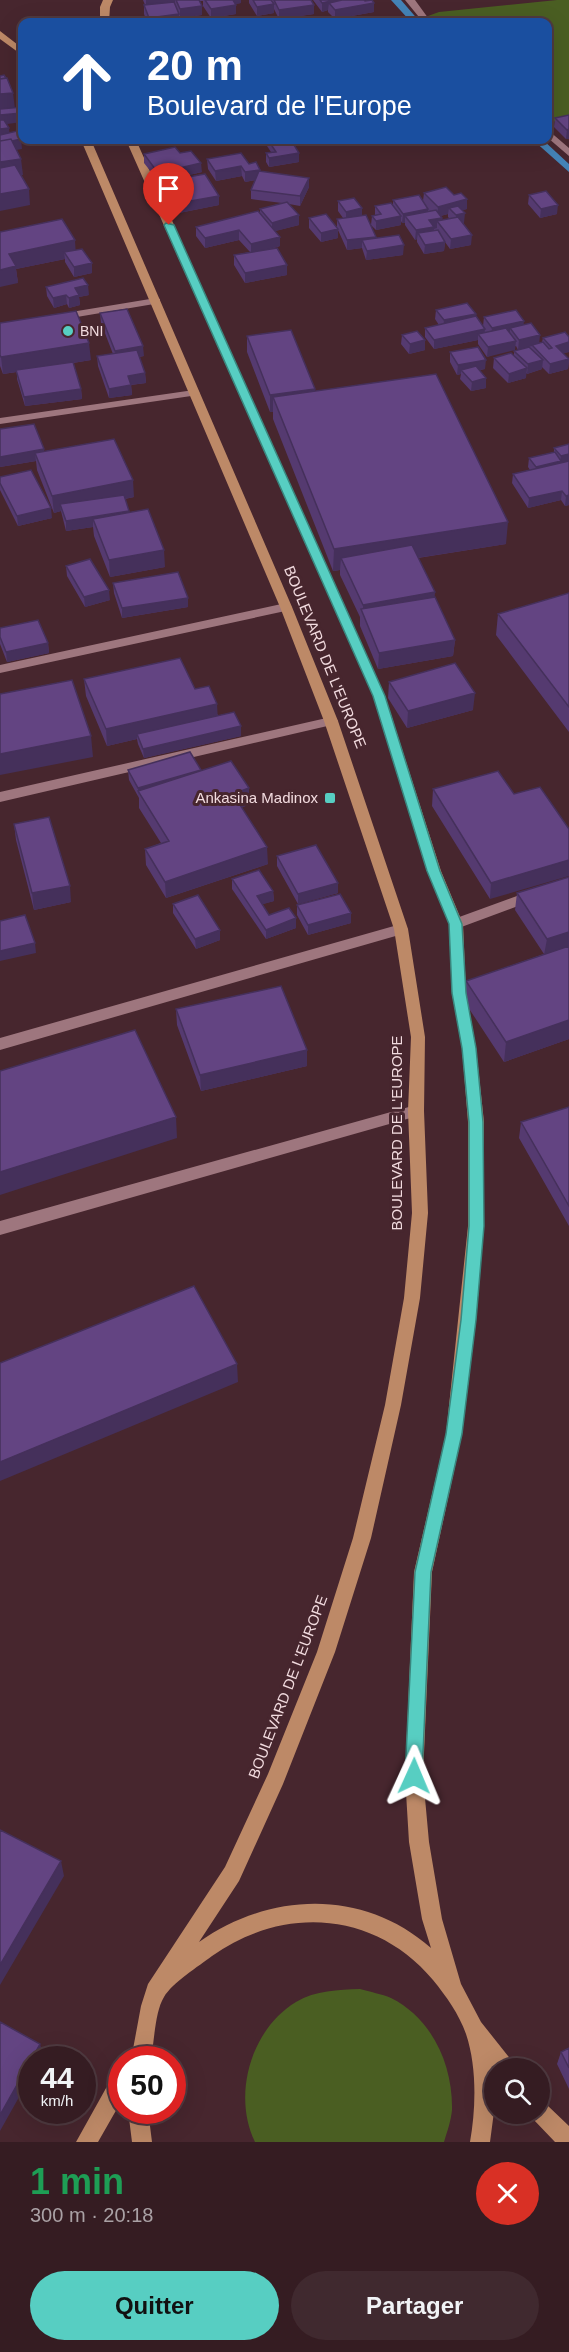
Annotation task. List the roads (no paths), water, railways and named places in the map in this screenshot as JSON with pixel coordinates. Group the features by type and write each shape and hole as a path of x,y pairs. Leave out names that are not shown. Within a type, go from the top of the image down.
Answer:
{"main road":[{"path":"105,18 105,7 108,0"},
{"path":"0,34 18,49"},
{"name":"BOULEVARD DE L'EUROPE","path":"89,144 286,608 331,721 401,929 418,1038 416,1111 420,1213 412,1298 393,1405 362,1538 326,1652 276,1778 232,1874 155,1991"},
{"name":"BOULEVARD DE L'EUROPE","path":"133,144 379,696 434,871 456,924 459,993 469,1048 476,1122 476,1226 468,1320 454,1434 423,1572 414,1776 419,1842 432,1919 452,1987"},
{"path":"144,2046 155,1991 207,1948 248,1923 292,1912 338,1913 382,1927 420,1951 452,1987 474,2029 497,2058"},
{"path":"474,2029 484,2073 485,2119 480,2142"},
{"path":"140,2046 146,2035"},
{"path":"86,2142 108,2104"},
{"path":"550,2122 569,2141"},
{"path":"140,2124 142,2142"}],"street":[{"path":"410,0 424,18"},
{"path":"552,137 569,153"},
{"path":"45,319 156,301"},
{"path":"0,421 194,393"},
{"path":"0,669 286,608"},
{"path":"0,797 331,721"},
{"path":"456,924 569,882"},
{"path":"0,1044 401,929"},
{"path":"0,1228 416,1111"}],"waterway":[{"path":"396,0 412,18"},
{"path":"542,144 569,169"}],"place":[{"name":"BNI","path":"68,331"},
{"name":"Ankasina Madinox","path":"330,798"}]}
